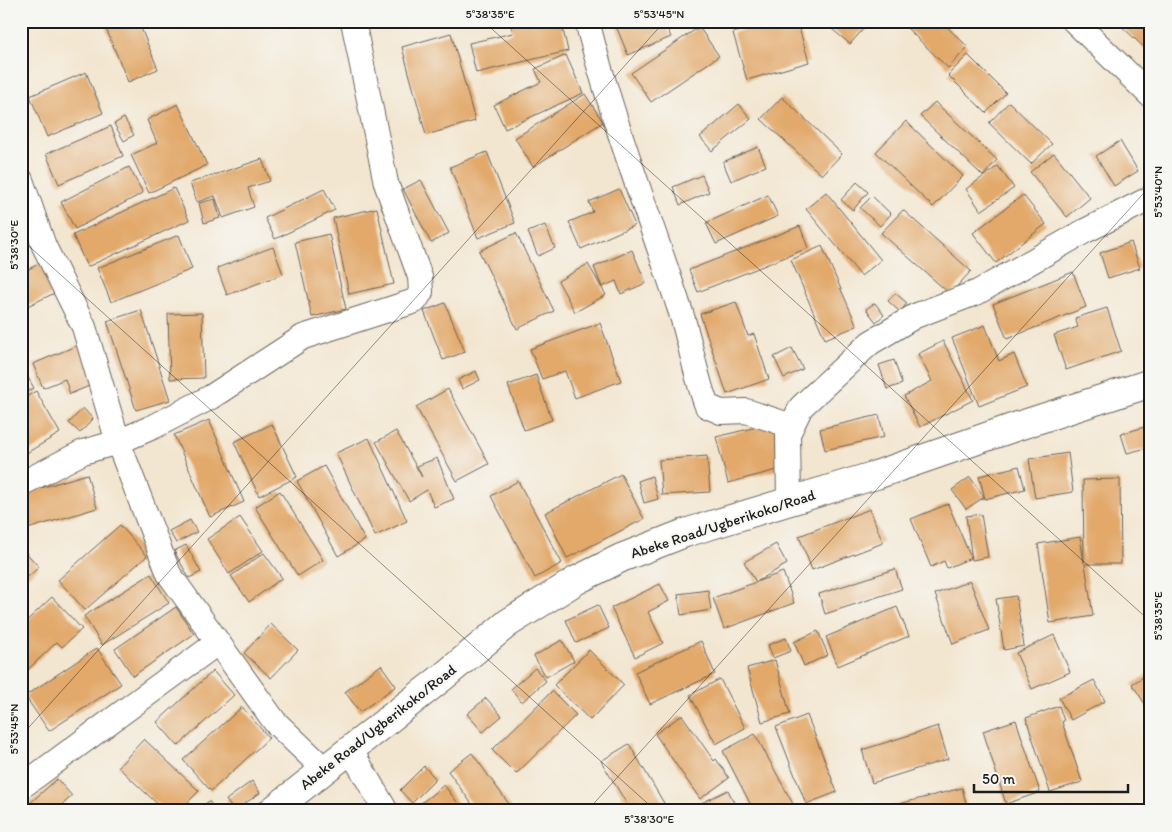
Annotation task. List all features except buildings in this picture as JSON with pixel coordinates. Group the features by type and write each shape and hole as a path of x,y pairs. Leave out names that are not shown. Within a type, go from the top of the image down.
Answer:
{"street":[{"path":"21,484 83,452 118,442 155,426 211,397 303,337 415,301 421,292 420,276 386,183 353,21"},
{"path":"587,21 598,65 681,310 707,406 721,412 746,411 792,426"},
{"path":"1074,21 1151,96"},
{"path":"21,180 44,246 84,327 118,442 169,574 275,722 324,769"},
{"path":"789,501 788,434 801,407 870,343 915,316 978,292 1085,231 1151,198"},
{"name":"Abeke Road/Ugberikoko/Road","path":"272,811 444,676 508,623 577,580 621,558 685,533 876,475 1151,383"},
{"path":"21,787 217,643"},
{"path":"350,749 386,811"}]}
